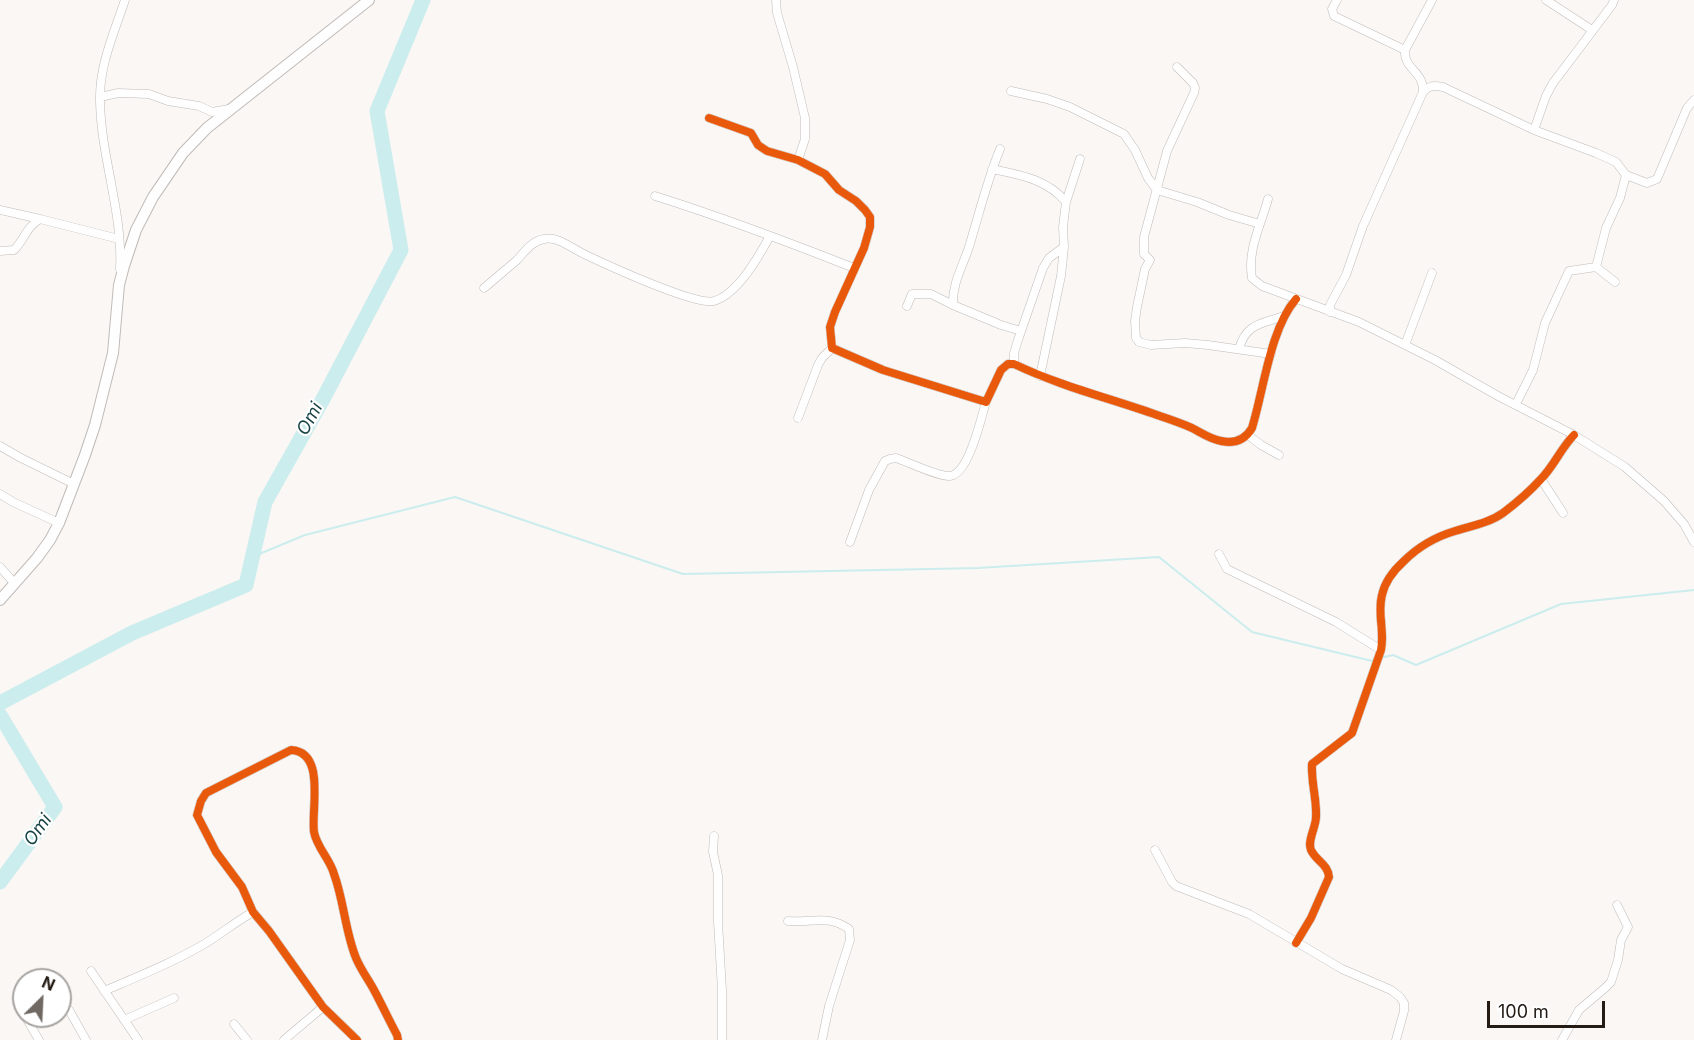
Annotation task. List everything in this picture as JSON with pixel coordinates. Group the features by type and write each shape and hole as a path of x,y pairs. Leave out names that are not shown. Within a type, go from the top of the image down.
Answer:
{"main road":[{"path":"0,600 37,558 59,523 95,425 113,353 119,285 129,248 162,182 183,153 229,109 369,0"}],"street":[{"path":"119,285 117,212 105,151 100,97 104,60 125,0"},
{"path":"776,0 777,13 794,67 805,118 805,139 798,160"},
{"path":"1337,0 1332,9 1334,16 1405,50"},
{"path":"1423,92 1421,78 1409,66 1404,56 1432,0"},
{"path":"1546,0 1592,30"},
{"path":"1534,130 1553,83 1614,0"},
{"path":"1177,67 1193,82 1195,88 1167,151 1144,237 1144,254 1150,260 1145,269 1137,308 1136,338 1140,342 1151,345 1185,343 1271,354"},
{"path":"1330,312 1330,305 1346,275 1363,226 1423,92 1429,86 1443,87 1534,130 1596,153 1616,162 1626,176 1647,183 1658,179 1687,108 1694,100"},
{"path":"1011,91 1070,107 1124,134 1157,190 1260,225"},
{"path":"100,97 118,93 149,94 168,101 200,106 212,112 229,109"},
{"path":"709,118 751,133 758,145 767,151 798,160 825,174 839,190 856,201 870,217 870,227 864,248 830,327 832,348"},
{"path":"953,305 952,292 1000,149"},
{"path":"1040,376 1061,276 1066,202 1080,159"},
{"path":"992,169 1034,179 1054,190 1066,202"},
{"path":"1596,267 1606,228 1620,198 1626,176"},
{"path":"655,196 694,208 854,268"},
{"path":"1268,199 1252,251 1250,268 1252,278 1262,286 1359,322 1574,435 1625,467 1664,501 1684,524 1694,542"},
{"path":"0,210 119,239"},
{"path":"0,251 14,250 29,226 40,219"},
{"path":"484,288 531,245 541,239 549,238 661,287 703,302 715,301 726,295 741,280 753,266 771,236"},
{"path":"1014,364 1014,354 1043,268 1049,258 1064,247"},
{"path":"1516,405 1533,370 1545,323 1569,271 1596,267 1615,282"},
{"path":"1405,345 1432,273"},
{"path":"907,306 912,294 931,294 1001,325 1021,331"},
{"path":"850,542 869,490 885,461 896,458 948,476 959,471 970,453 986,402 1001,370 1008,364 1014,364 1065,386 1118,401 1159,416 1221,442 1242,440 1252,428 1271,354 1284,316 1296,299"},
{"path":"1239,349 1246,332 1253,327 1284,316"},
{"path":"832,348 883,370 986,402"},
{"path":"798,418 818,365 832,348"},
{"path":"1248,435 1279,455"},
{"path":"1296,943 1311,918 1329,877 1329,871 1311,850 1310,843 1316,817 1312,765 1352,733 1381,650 1382,594 1388,579 1395,569 1428,541 1489,521 1502,513 1542,479 1574,435"},
{"path":"0,446 74,484"},
{"path":"1542,479 1563,513"},
{"path":"0,494 59,523"},
{"path":"1219,554 1227,569 1336,622 1381,650"},
{"path":"0,567 15,584"},
{"path":"357,1040 323,1007 253,912 242,887 216,852 197,815 206,793 291,750 299,750 310,760 314,774 315,834 318,844 334,872 356,957 398,1035 398,1040"},
{"path":"714,836 713,852 718,875 722,1040"},
{"path":"1155,850 1176,886 1249,914 1342,969 1391,990 1400,997 1404,1003 1404,1011 1396,1040"},
{"path":"1562,1040 1579,1010 1605,988 1615,972 1621,940 1628,927 1617,905"},
{"path":"104,991 185,954 253,912"},
{"path":"788,921 826,919 849,929 850,940 829,1006 822,1040"},
{"path":"91,971 138,1040"},
{"path":"124,1020 174,998"},
{"path":"284,1040 323,1007"},
{"path":"72,1015 86,1040"},
{"path":"234,1024 247,1040"}],"waterway":[{"name":"Omi","path":"0,703 132,633 246,585 265,502 323,399 401,250 377,111 423,0"},
{"path":"252,557 305,535 455,497 683,574 978,568 1159,557 1252,632 1374,660"},
{"path":"1380,658 1393,655 1416,665 1561,604 1694,590"},
{"name":"Omi","path":"0,715 55,807 0,882"}],"cycle path":[{"path":"709,118 751,133 758,145 767,151 798,160 825,174 839,190 856,201 870,217 870,227 864,248 830,327 832,348 883,370 986,402 1001,370 1008,364 1014,364 1067,385 1179,423 1213,439 1226,442 1239,440 1246,436 1252,428 1274,343 1280,326 1296,299"},
{"path":"1296,943 1311,918 1329,877 1310,846 1316,817 1312,764 1352,733 1381,650 1381,602 1388,580 1400,564 1434,539 1480,524 1508,509 1546,474 1574,435"},
{"path":"357,1040 323,1007 253,912 242,887 216,852 197,815 206,793 291,750 302,753 309,760 313,770 314,832 334,874 356,958 398,1040"}]}
